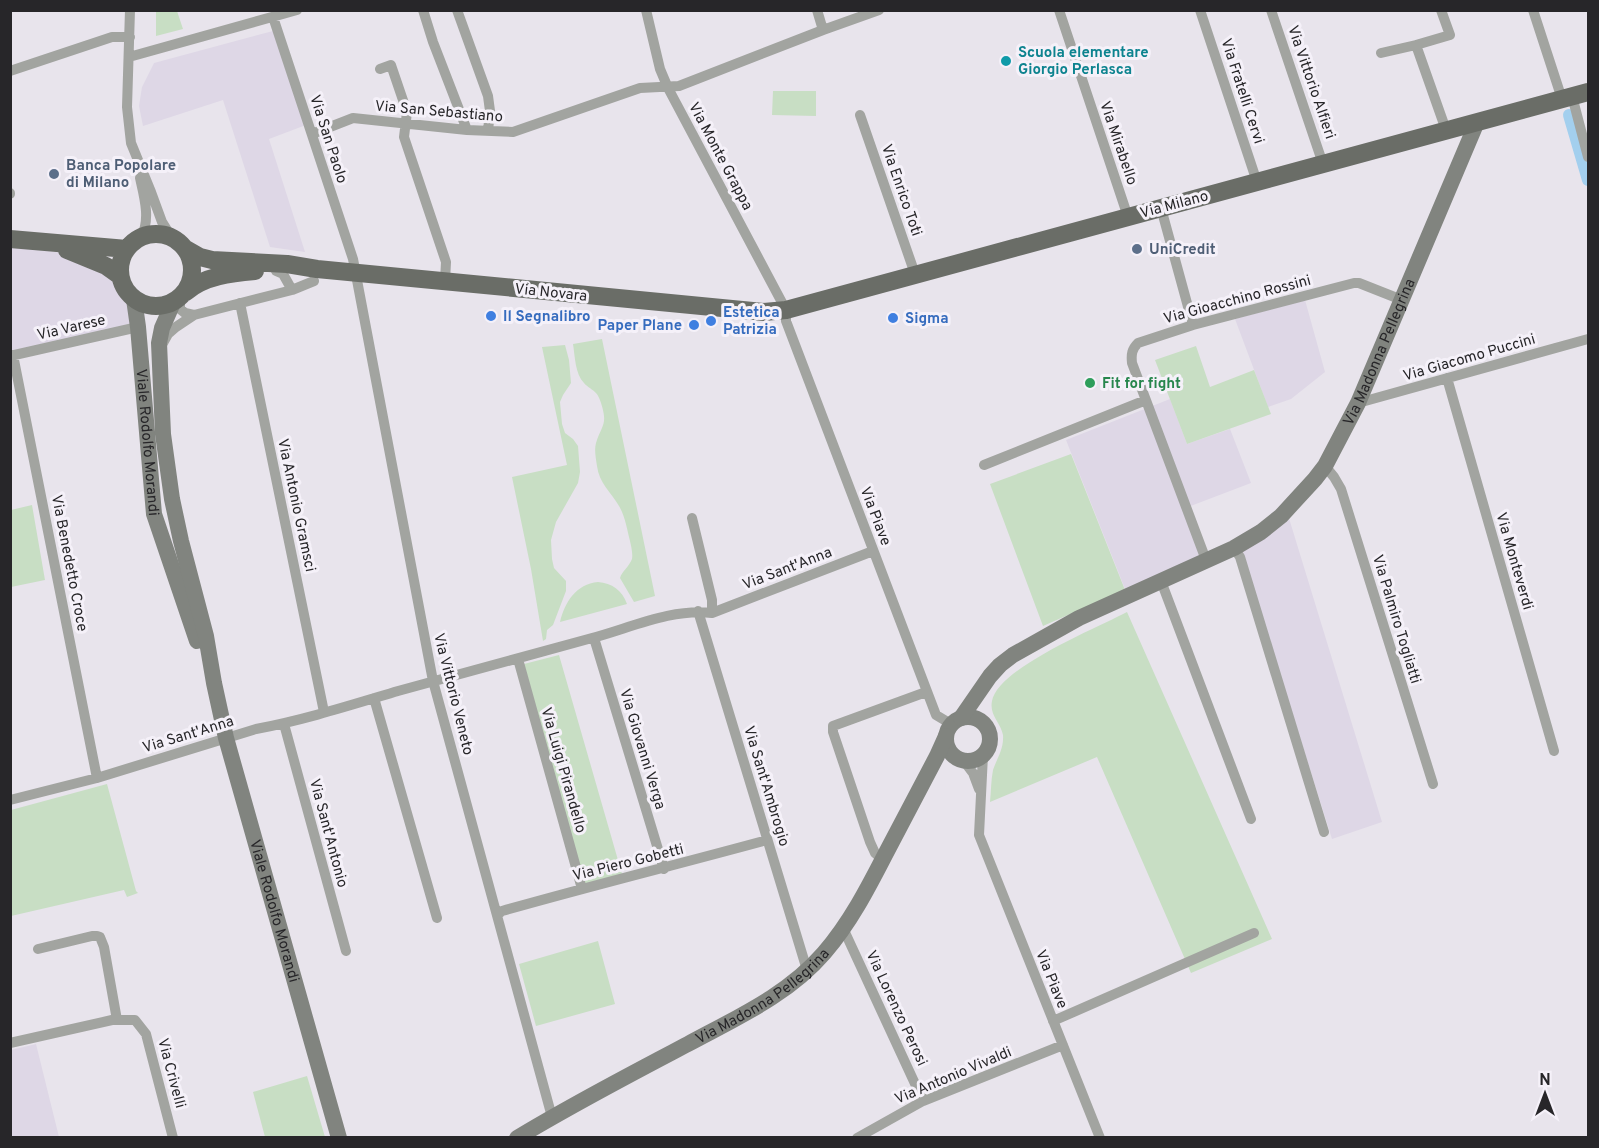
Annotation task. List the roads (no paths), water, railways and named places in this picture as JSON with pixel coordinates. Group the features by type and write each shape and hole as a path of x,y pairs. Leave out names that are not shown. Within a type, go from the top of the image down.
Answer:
{"main road":[{"name":"Via Milano","path":"786,310 1574,96"},
{"path":"152,234 162,235 179,243 191,259 193,270 191,282 180,298 163,306 153,307 134,299 123,285 120,276 122,257 134,243 152,234"},
{"path":"10,239 134,243"},
{"path":"52,242 106,266 120,276"},
{"name":"Via Novara","path":"179,243 200,257 212,260 287,264 316,275"},
{"name":"Via Novara","path":"180,298 198,283 225,275 276,271 316,275 356,272 764,312 786,310"}],"street":[{"path":"130,10 127,107 131,143 162,222 179,243"},
{"path":"129,57 297,10"},
{"path":"423,10 467,130"},
{"path":"457,10 488,96 490,111 488,131"},
{"name":"Via Monte Grappa","path":"646,10 660,69 668,87 786,310"},
{"path":"817,10 823,30"},
{"name":"Via San Sebastiano","path":"312,134 353,118 467,130 513,132 640,87 679,86 694,81 879,10"},
{"name":"Via Mirabello","path":"1059,10 1128,217"},
{"name":"Via Fratelli Cervi","path":"1200,10 1257,182"},
{"name":"Via Vittorio Alfieri","path":"1271,10 1323,164"},
{"path":"1380,53 1449,35 1441,10"},
{"path":"1533,10 1574,96 1588,158"},
{"name":"Via San Paolo","path":"273,17 356,272"},
{"path":"10,71 112,37 130,37"},
{"path":"1416,45 1446,130"},
{"path":"380,69 391,65 407,112 404,137 446,262 445,281"},
{"name":"Via Enrico Toti","path":"860,115 915,274"},
{"name":"Via Madonna Pellegrina","path":"517,1137 749,1011 784,989 807,970 843,928 865,894 953,726 1000,665 1013,655 1079,618 1234,548 1261,532 1299,497 1325,466 1358,403 1477,122"},
{"path":"134,243 145,231 146,205 137,160"},
{"path":"1161,207 1193,325"},
{"path":"276,271 283,274 292,290"},
{"name":"Via Vittorio Veneto","path":"356,272 433,681 552,1116"},
{"path":"160,355 168,334 194,315 292,290 316,275"},
{"name":"Via Gioacchino Rossini","path":"1206,560 1132,363 1132,351 1138,343 1193,325 1354,283 1402,300"},
{"path":"180,298 180,309 194,315"},
{"name":"Viale Rodolfo Morandi","path":"180,298 162,328 159,343 164,434 172,499 206,636 226,738 339,1137"},
{"name":"Viale Rodolfo Morandi","path":"134,299 154,514 196,638 214,683"},
{"name":"Via Antonio Gramsci","path":"240,303 324,712"},
{"name":"Via Piave","path":"786,310 786,321 926,692 936,715 953,726"},
{"name":"Via Varese","path":"12,355 138,327"},
{"name":"Via Giacomo Puccini","path":"1358,403 1588,339"},
{"name":"Via Benedetto Croce","path":"12,355 97,778"},
{"name":"Via Monteverdi","path":"1447,378 1554,751"},
{"path":"984,465 1146,400"},
{"name":"Via Palmiro Togliatti","path":"1325,466 1341,489 1433,784"},
{"path":"692,518 712,600 712,613"},
{"path":"1234,548 1240,557 1324,832"},
{"name":"Via Sant'Anna","path":"10,800 97,778 256,729 284,724 677,613 698,611 712,613 873,551"},
{"path":"1161,581 1251,819"},
{"name":"Via Sant'Ambrogio","path":"698,611 807,970"},
{"name":"Via Giovanni Verga","path":"594,638 664,869"},
{"name":"Via Luigi Pirandello","path":"518,658 582,888"},
{"path":"980,721 981,691"},
{"path":"883,860 870,842 833,732 833,726 926,692"},
{"path":"374,698 437,918"},
{"path":"927,775 939,765 961,760 972,761 983,755 990,736 980,721 972,717 953,726 946,744 950,752 961,760"},
{"name":"Via Sant'Antonio","path":"284,724 346,951"},
{"name":"Via Piave","path":"983,755 979,835 1100,1137"},
{"name":"Via Piave","path":"961,760 973,773 981,795"},
{"name":"Via Piero Gobetti","path":"497,915 502,911 582,888 664,869 767,840"},
{"name":"Via Lorenzo Perosi","path":"843,928 923,1101"},
{"path":"1053,1021 1254,933"},
{"path":"10,1043 117,1020 104,947 100,937 92,936 38,949"},
{"name":"Via Crivelli","path":"117,1020 135,1020 146,1034 173,1137"},
{"name":"Via Antonio Vivaldi","path":"857,1137 923,1101 1063,1046"}],"waterway":[{"path":"1569,115 1588,180"}],"place":[{"name":"Scuola elementare Giorgio Perlasca","path":"1006,61"},
{"name":"Banca Popolare di Milano","path":"54,174"},
{"name":"UniCredit","path":"1137,249"},
{"name":"Il Segnalibro","path":"491,316"},
{"name":"Sigma","path":"893,318"},
{"name":"Estetica Patrizia","path":"711,321"},
{"name":"Paper Plane","path":"694,325"},
{"name":"Fit for fight","path":"1090,383"}]}
